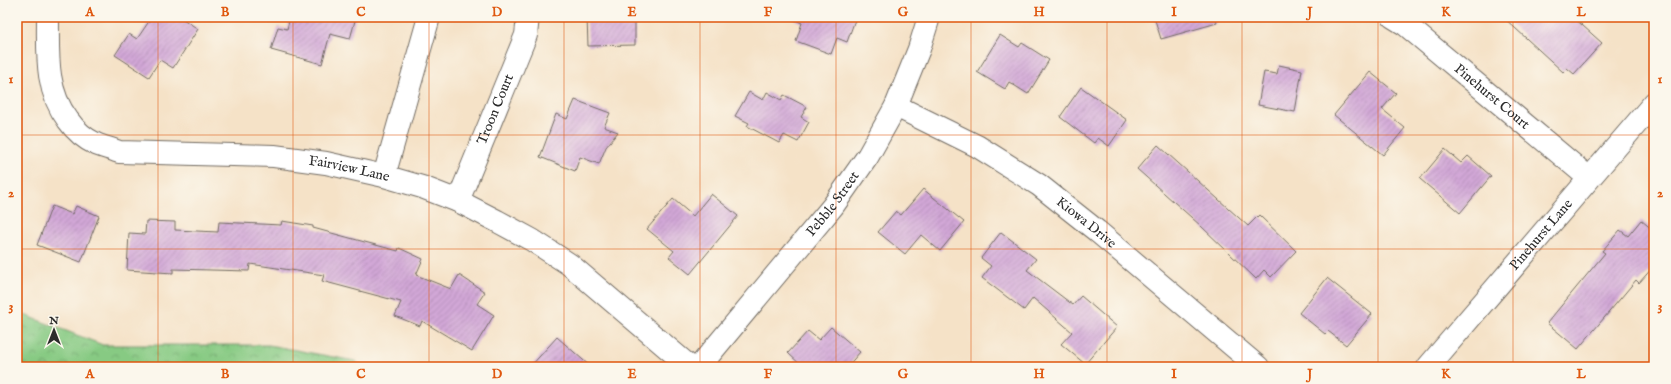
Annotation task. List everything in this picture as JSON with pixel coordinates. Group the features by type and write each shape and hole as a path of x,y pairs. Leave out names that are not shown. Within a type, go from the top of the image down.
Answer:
{"street":[{"name":"Fairview Lane","path":"48,17 48,68 52,90 62,112 76,130 95,144 119,152 274,156 326,163 384,176 422,187 458,201 532,240 569,264 690,367"},
{"path":"384,176 429,17"},
{"name":"Troon Court","path":"458,201 526,35 528,17"},
{"name":"Pebble Street","path":"699,367 833,206 868,156 896,106 919,49 928,17"},
{"name":"Pinehurst Court","path":"1393,17 1406,25 1589,178"},
{"name":"Pinehurst Lane","path":"1428,367 1654,103"},
{"name":"Kiowa Drive","path":"896,106 976,146 1039,185 1098,231 1258,367"}],"green space":[{"path":"17,312 103,345 269,345 355,361 364,367 17,367"}],"building":[{"path":"152,17 180,17 198,29 173,68 160,60 149,77 115,55 129,34 137,39"},
{"path":"290,17 356,17 350,39 330,34 322,64 271,50 278,27 287,29"},
{"path":"587,17 635,17 635,45 588,46"},
{"path":"789,17 856,17 847,42 837,38 831,54 796,41 802,23"},
{"path":"1154,17 1216,17 1217,23 1161,39"},
{"path":"1503,17 1573,17 1602,43 1574,74 1567,68 1563,72"},
{"path":"1000,35 1019,47 1022,43 1049,60 1028,94 1009,82 1005,89 977,72"},
{"path":"1279,65 1302,70 1295,112 1258,105 1264,72 1277,74"},
{"path":"1370,72 1396,93 1382,109 1405,128 1383,155 1334,115"},
{"path":"1081,87 1127,120 1109,146 1098,138 1094,143 1060,117"},
{"path":"749,92 763,100 767,92 781,100 784,95 807,107 801,117 809,122 798,142 784,135 779,143 747,126 749,123 735,116"},
{"path":"575,100 610,113 604,127 618,132 606,147 599,164 580,157 575,171 540,157 556,114 567,119"},
{"path":"1158,145 1248,226 1259,215 1296,251 1271,277 1264,270 1256,279 1201,226 1137,169"},
{"path":"1445,149 1461,163 1468,156 1491,176 1460,213 1420,179"},
{"path":"923,189 964,222 940,251 921,235 905,254 878,232 896,211 901,215"},
{"path":"711,194 738,216 690,274 669,257 674,251 647,229 673,199 693,216"},
{"path":"52,206 72,214 76,206 99,216 81,262 37,245"},
{"path":"1641,220 1654,231 1654,266 1639,283 1636,280 1578,349 1547,323 1605,253 1602,251 1620,230 1628,236"},
{"path":"146,221 175,222 175,230 218,232 219,222 281,225 282,221 313,226 313,228 398,251 399,248 423,259 416,275 451,289 459,275 485,292 477,304 494,315 472,351 422,321 420,326 395,316 401,302 322,281 324,275 250,264 249,271 173,269 173,273 127,270 129,233 145,234"},
{"path":"1001,232 1036,259 1027,270 1073,305 1081,296 1117,327 1085,364 1061,344 1072,332 1033,298 1024,310 982,278 991,266 981,258"},
{"path":"1327,278 1372,314 1346,345 1328,331 1325,334 1299,313"},
{"path":"831,327 860,352 847,367 803,367 788,353 808,331 819,340"},
{"path":"557,337 591,367 530,367"}]}
